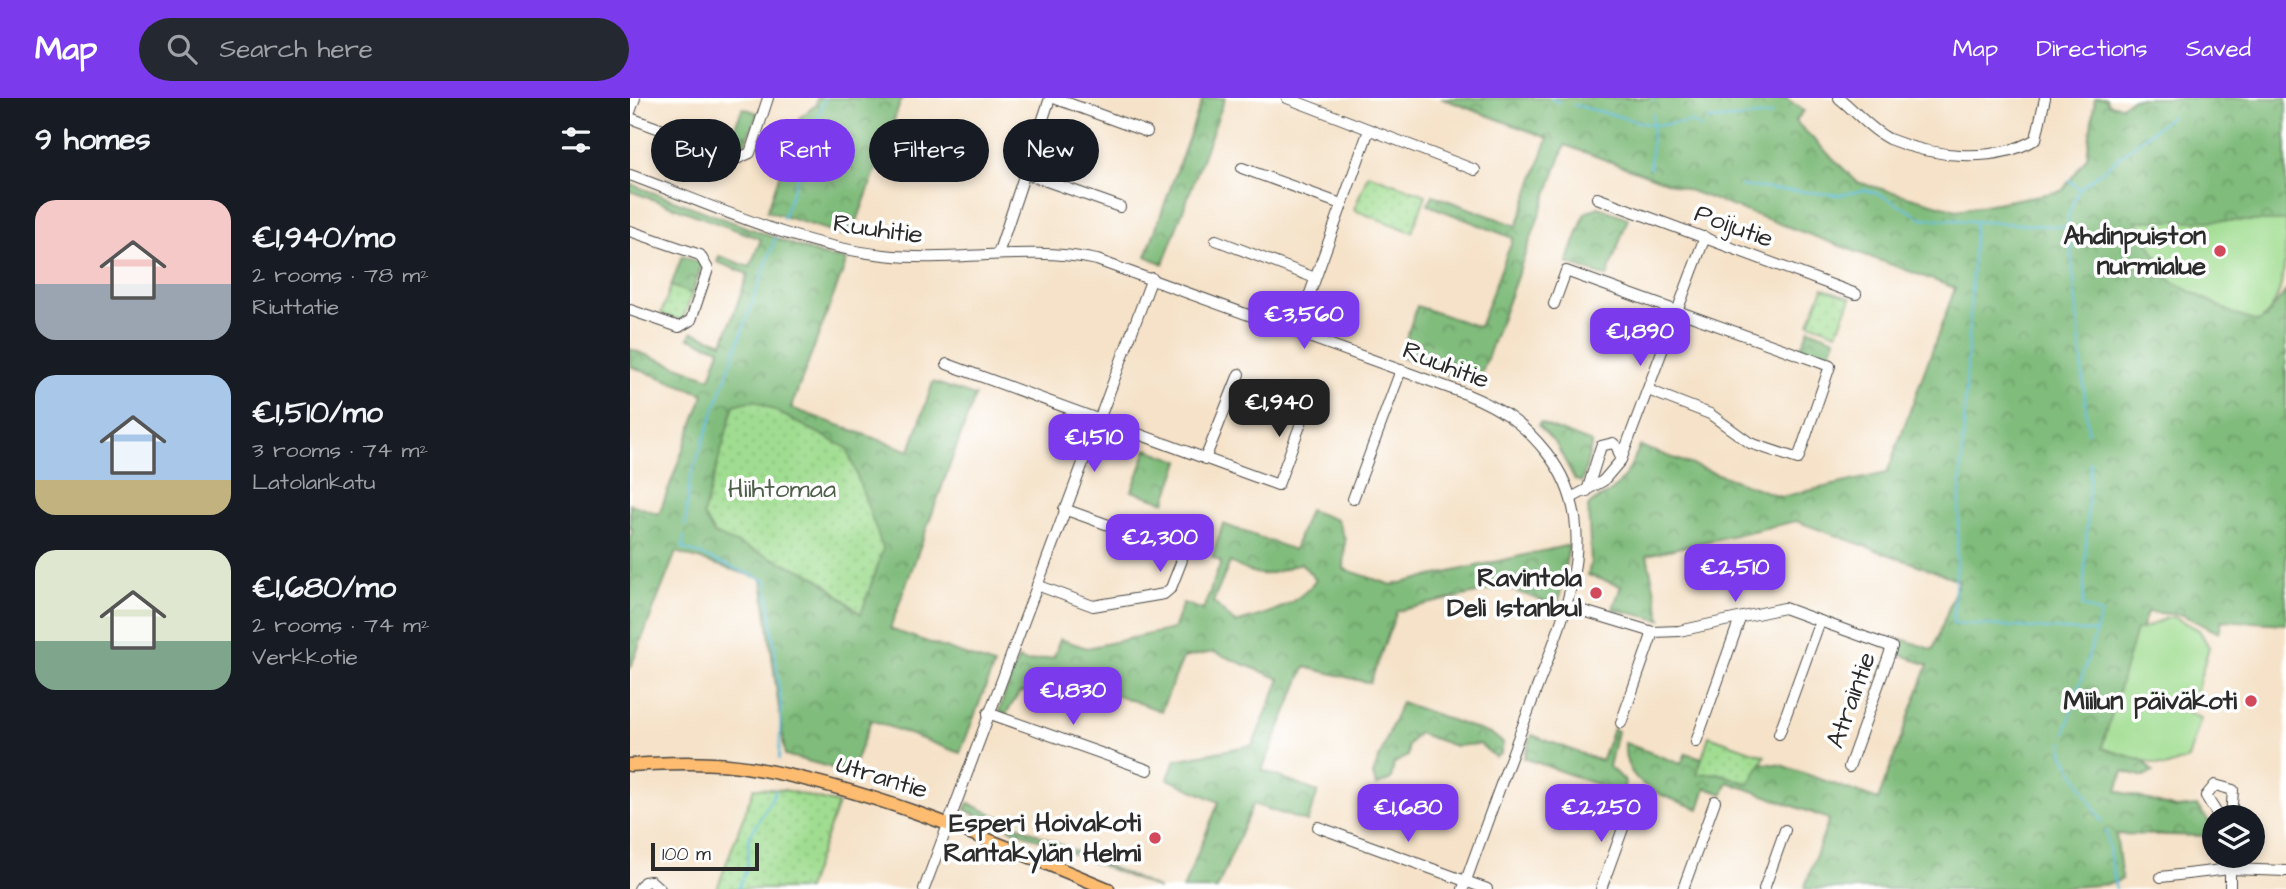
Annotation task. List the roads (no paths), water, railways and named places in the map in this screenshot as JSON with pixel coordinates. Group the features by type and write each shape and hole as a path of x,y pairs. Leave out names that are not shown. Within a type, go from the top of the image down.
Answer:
{"main road":[{"name":"Utrantie","path":"630,765 678,762 750,767 823,783 948,822 1108,889"}],"street":[{"path":"630,111 635,98"},
{"path":"630,118 739,158 750,153 768,98"},
{"path":"1044,119 1052,98 1147,132"},
{"path":"1287,98 1475,170"},
{"path":"1839,98 1888,138 1957,157 2024,147 2036,139 2045,98"},
{"path":"1296,332 1369,130"},
{"path":"1242,168 1341,204"},
{"name":"Ruuhitie","path":"630,175 846,251 917,258 1049,252 1076,256 1152,278 1494,405 1529,430 1553,460 1571,498 1576,517 1578,554 1567,606 1464,885"},
{"path":"998,254 1021,182"},
{"path":"1050,182 1120,206"},
{"name":"Poijutie","path":"1597,198 1856,294"},
{"path":"630,231 700,255 708,269 691,320 679,327 630,310"},
{"path":"1571,498 1604,481 1621,460 1705,237"},
{"path":"1216,240 1315,278"},
{"path":"1554,304 1566,271 1830,366 1798,459 1750,443 1710,414 1648,390"},
{"path":"924,889 1152,278"},
{"path":"947,364 1278,485 1308,404"},
{"path":"1353,499 1401,370"},
{"path":"1205,459 1239,374"},
{"path":"1587,491 1601,446 1613,443 1620,452 1621,460"},
{"path":"1037,585 1093,606 1164,594 1171,588 1182,560 1175,549 1064,509"},
{"path":"1567,606 1653,632 1679,631 1784,608 1820,621 1779,734"},
{"path":"1696,742 1740,619"},
{"name":"Atraintie","path":"1820,621 1892,647 1849,767"},
{"path":"1622,723 1653,632"},
{"path":"988,713 1148,770"},
{"path":"2212,805 2206,796 2215,785 2232,790 2231,805"},
{"path":"1683,889 1715,802"},
{"path":"1601,889 1630,808"},
{"path":"1318,827 1464,885 1487,889"},
{"path":"1764,889 1785,830"},
{"path":"2161,877 2230,869 2286,872"},
{"path":"2230,869 2230,889"},
{"path":"639,889 644,882 651,881 660,889"}],"waterway":[{"path":"783,218 825,98"},
{"path":"1551,98 1559,102"},
{"path":"1574,105 1652,125 1692,122 1702,128"},
{"path":"1650,169 1653,114"},
{"path":"1708,120 1772,115"},
{"path":"2088,432 2068,215 2079,189 2171,116"},
{"path":"2069,180 2078,188"},
{"path":"1740,186 1840,195 1864,190 1879,194 1922,218 2067,227"},
{"path":"1975,221 1953,623 2096,632"},
{"path":"685,526 690,479 776,236"},
{"path":"2065,733 2101,614 2083,606 2090,461"},
{"path":"684,536 683,548 767,581 781,705 779,759"},
{"path":"2063,742 2063,753 2102,822"},
{"path":"738,889 747,868 749,838 776,790"},
{"path":"2106,831 2116,889"}],"place":[{"name":"Ahdinpuiston nurmialue","path":"2220,251"},
{"name":"Ravintola Deli Istanbul","path":"1596,593"},
{"name":"Miilun päiväkoti","path":"2251,701"},
{"name":"Esperi Hoivakoti Rantakylän Helmi","path":"1155,838"}],"park label":[{"name":"Hiihtomaa","path":"782,489"}]}
